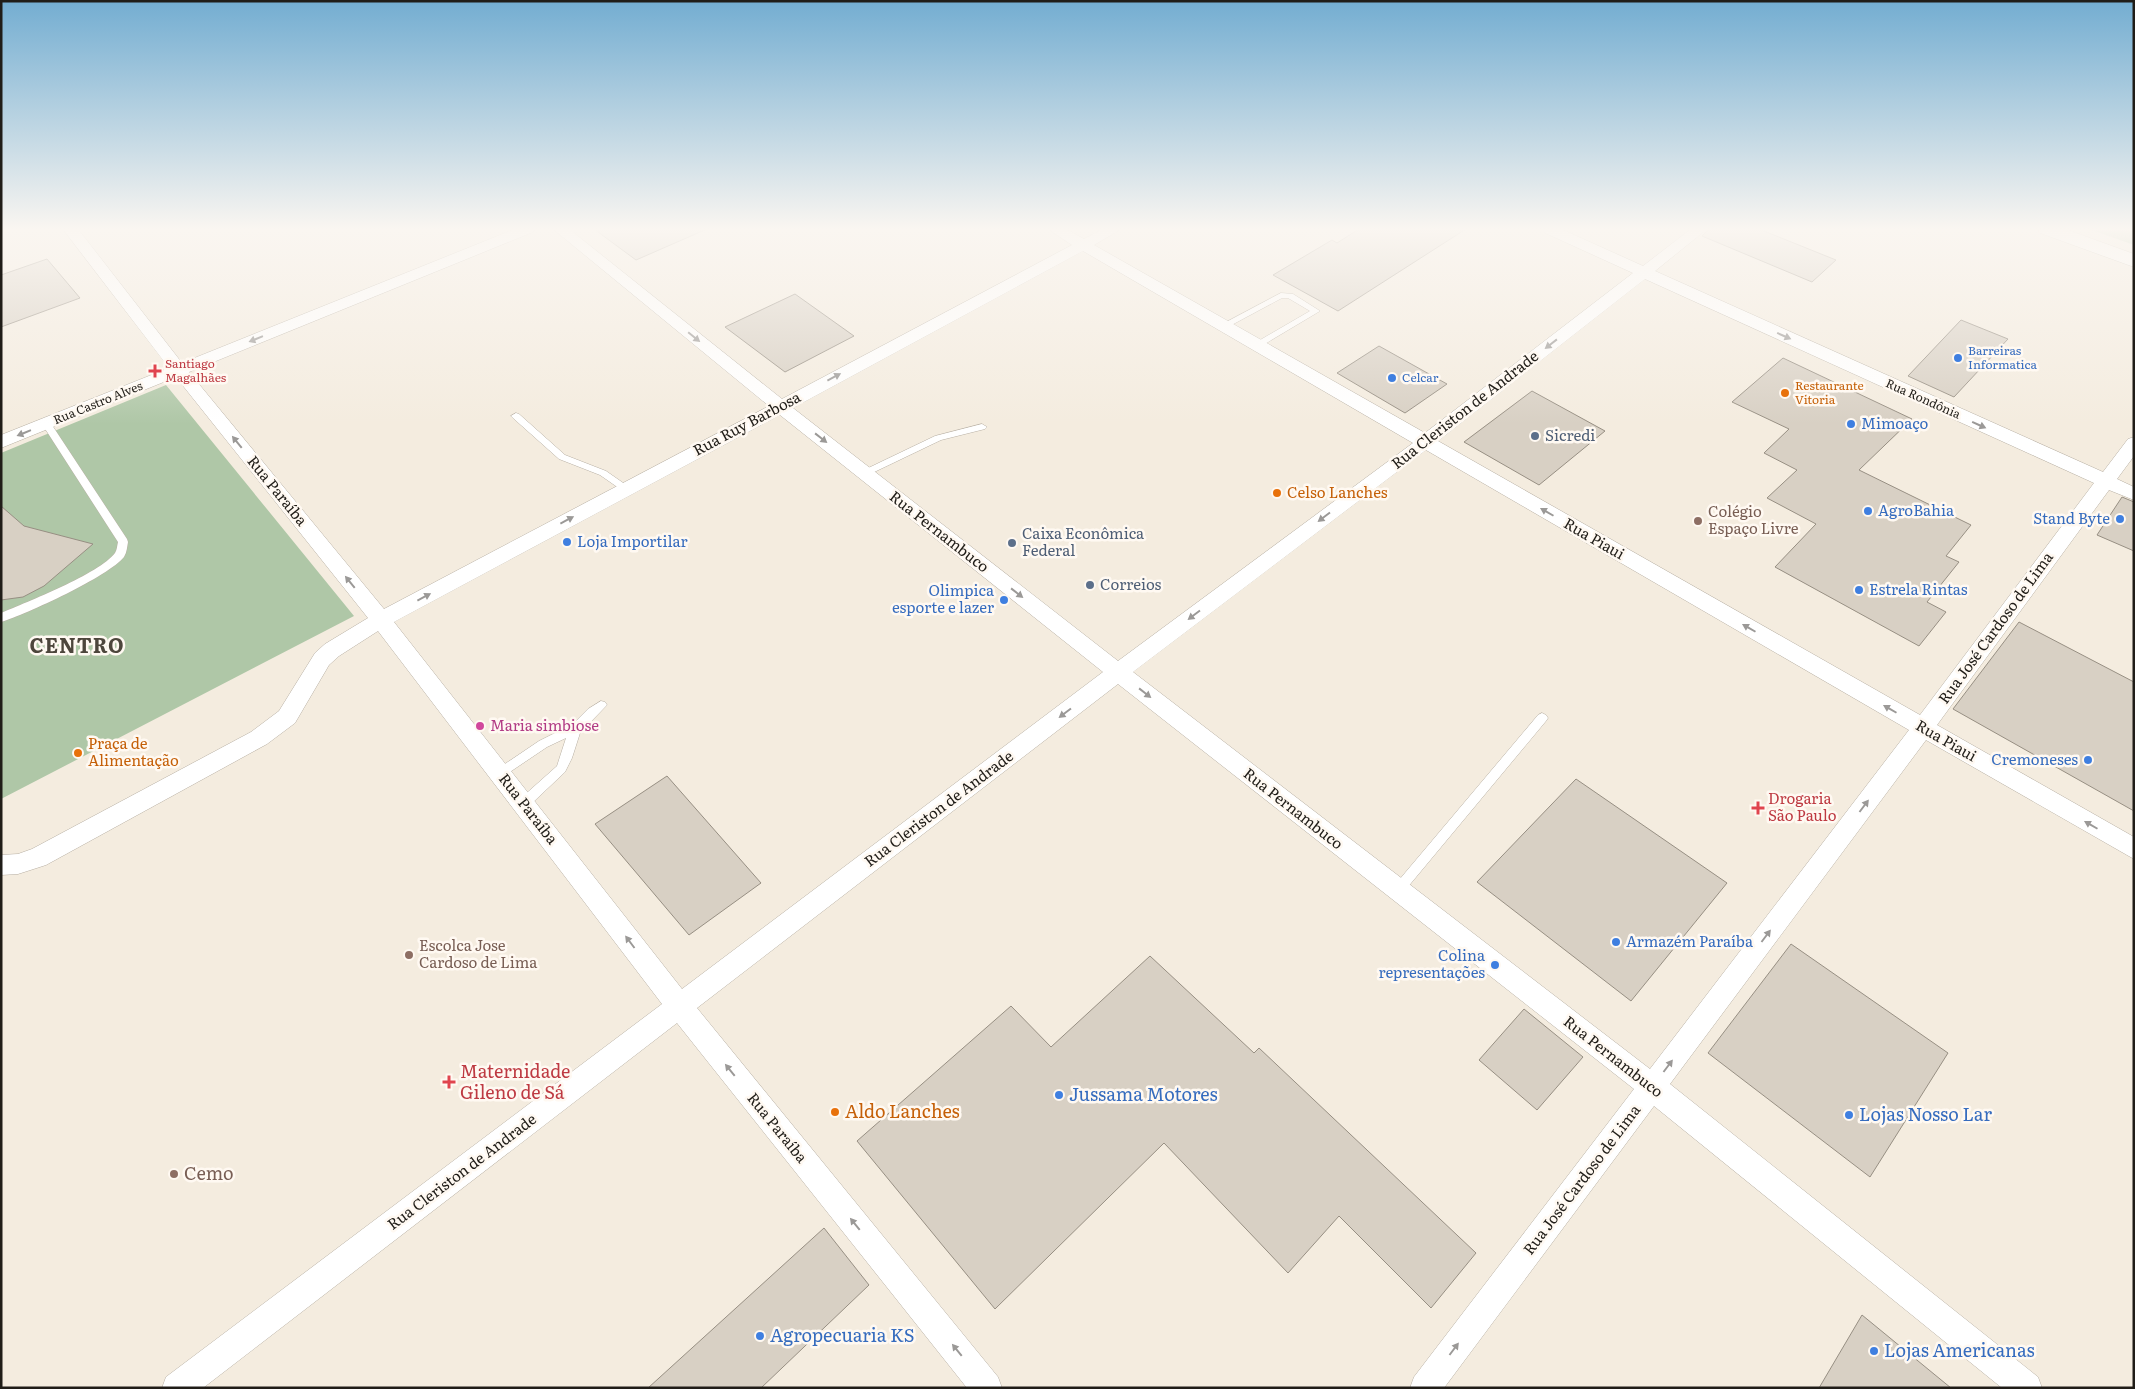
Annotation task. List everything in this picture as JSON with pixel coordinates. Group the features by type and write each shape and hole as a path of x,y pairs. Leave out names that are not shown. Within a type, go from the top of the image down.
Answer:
{"street":[{"name":"Rua Paraíba","path":"120,294 179,370 381,620 680,1007 988,1388"},
{"name":"Rua Castro Alves","path":"1,442 368,294"},
{"name":"Rua Pernambuco","path":"641,294 864,473 1652,1087 2027,1388"},
{"name":"Rua Ruy Barbosa","path":"1,865 18,864 38,858 259,738 287,717 322,659 332,650 381,620 992,294"},
{"name":"Rua Piaui","path":"1168,294 2134,849"},
{"name":"Rua Cleriston de Andrade","path":"178,1388 1118,672 1425,442 1616,294"},
{"name":"Rua Rondônia","path":"1692,294 2134,494"},
{"name":"Rua José Cardoso de Lima","path":"1425,1388 1923,728 2104,481 2134,443"}],"lane":[{"path":"1223,326 1282,295 1290,296 1316,311 1258,345"},
{"path":"516,416 562,457 603,473 626,489"},
{"path":"1,618 97,572 119,554 122,548 123,542 47,424"},
{"path":"864,473 938,438 982,427"},
{"path":"524,803 562,768 569,754 571,739 576,728 589,714 601,705"},
{"path":"1398,890 1542,718"},
{"path":"500,773 543,744 576,728"}],"green space":[{"path":"166,385 354,616 1,799 1,453"}],"building":[{"path":"1,294 76,294 80,298 1,327"},
{"path":"795,294 854,336 785,372 725,327"},
{"path":"1307,294 1365,294 1338,311"},
{"name":"Barreiras Informatica","path":"1961,320 2008,339 1954,397 1908,376"},
{"name":"Celcar","path":"1379,346 1447,384 1405,413 1337,373"},
{"path":"1783,358 1912,419 1859,470 1971,525 1946,556 1959,562 1927,602 1946,612 1919,646 1775,567 1816,524 1767,498 1797,470 1764,453 1789,429 1732,402"},
{"name":"Sicredi","path":"1532,391 1605,431 1539,485 1464,442"},
{"name":"Stand Byte","path":"2122,497 2134,502 2134,551 2097,535"},
{"path":"1,506 24,526 93,544 44,586 23,597 1,600"},
{"name":"Cremoneses","path":"2019,622 2134,682 2134,811 1953,709"},
{"path":"667,776 761,883 689,935 595,824"},
{"name":"Armazém Paraíba","path":"1576,779 1727,883 1631,1001 1477,882"},
{"name":"Lojas Nosso Lar","path":"1791,944 1948,1053 1870,1177 1708,1053"},
{"name":"Jussama Motores","path":"1150,956 1254,1053 1259,1048 1476,1253 1431,1308 1339,1216 1288,1273 1164,1143 995,1309 857,1141 1011,1006 1051,1047"},
{"path":"1524,1009 1583,1057 1537,1110 1479,1060"},
{"name":"Agropecuaria KS","path":"824,1228 869,1285 761,1388 648,1388"},
{"name":"Lojas Americanas","path":"1862,1315 1951,1388 1819,1388"}],"place":[{"name":"Barreiras Informatica","path":"1958,358"},
{"name":"Santiago Magalhães","path":"155,371"},
{"name":"Celcar","path":"1392,378"},
{"name":"Restaurante Vitoria","path":"1785,393"},
{"name":"Mimoaço","path":"1851,424"},
{"name":"Sicredi","path":"1535,436"},
{"name":"Celso Lanches","path":"1277,493"},
{"name":"AgroBahia","path":"1868,511"},
{"name":"Stand Byte","path":"2120,519"},
{"name":"Colégio Espaço Livre","path":"1698,521"},
{"name":"Loja Importilar","path":"567,542"},
{"name":"Caixa Econômica Federal","path":"1012,543"},
{"name":"Correios","path":"1090,585"},
{"name":"Estrela Rintas","path":"1859,590"},
{"name":"Olimpica esporte e lazer","path":"1004,600"},
{"name":"Maria simbiose","path":"480,726"},
{"name":"Praça de Alimentação","path":"78,753"},
{"name":"Cremoneses","path":"2088,760"},
{"name":"Drogaria São Paulo","path":"1758,808"},
{"name":"Armazém Paraíba","path":"1616,942"},
{"name":"Escolca Jose Cardoso de Lima","path":"409,955"},
{"name":"Colina representações","path":"1495,965"},
{"name":"Maternidade Gileno de Sá","path":"449,1082"},
{"name":"Jussama Motores","path":"1059,1095"},
{"name":"Aldo Lanches","path":"835,1112"},
{"name":"Lojas Nosso Lar","path":"1849,1115"},
{"name":"Cemo","path":"174,1174"},
{"name":"Agropecuaria KS","path":"760,1336"},
{"name":"Lojas Americanas","path":"1874,1351"}],"district":[{"name":"CENTRO","path":"77,646"}]}
